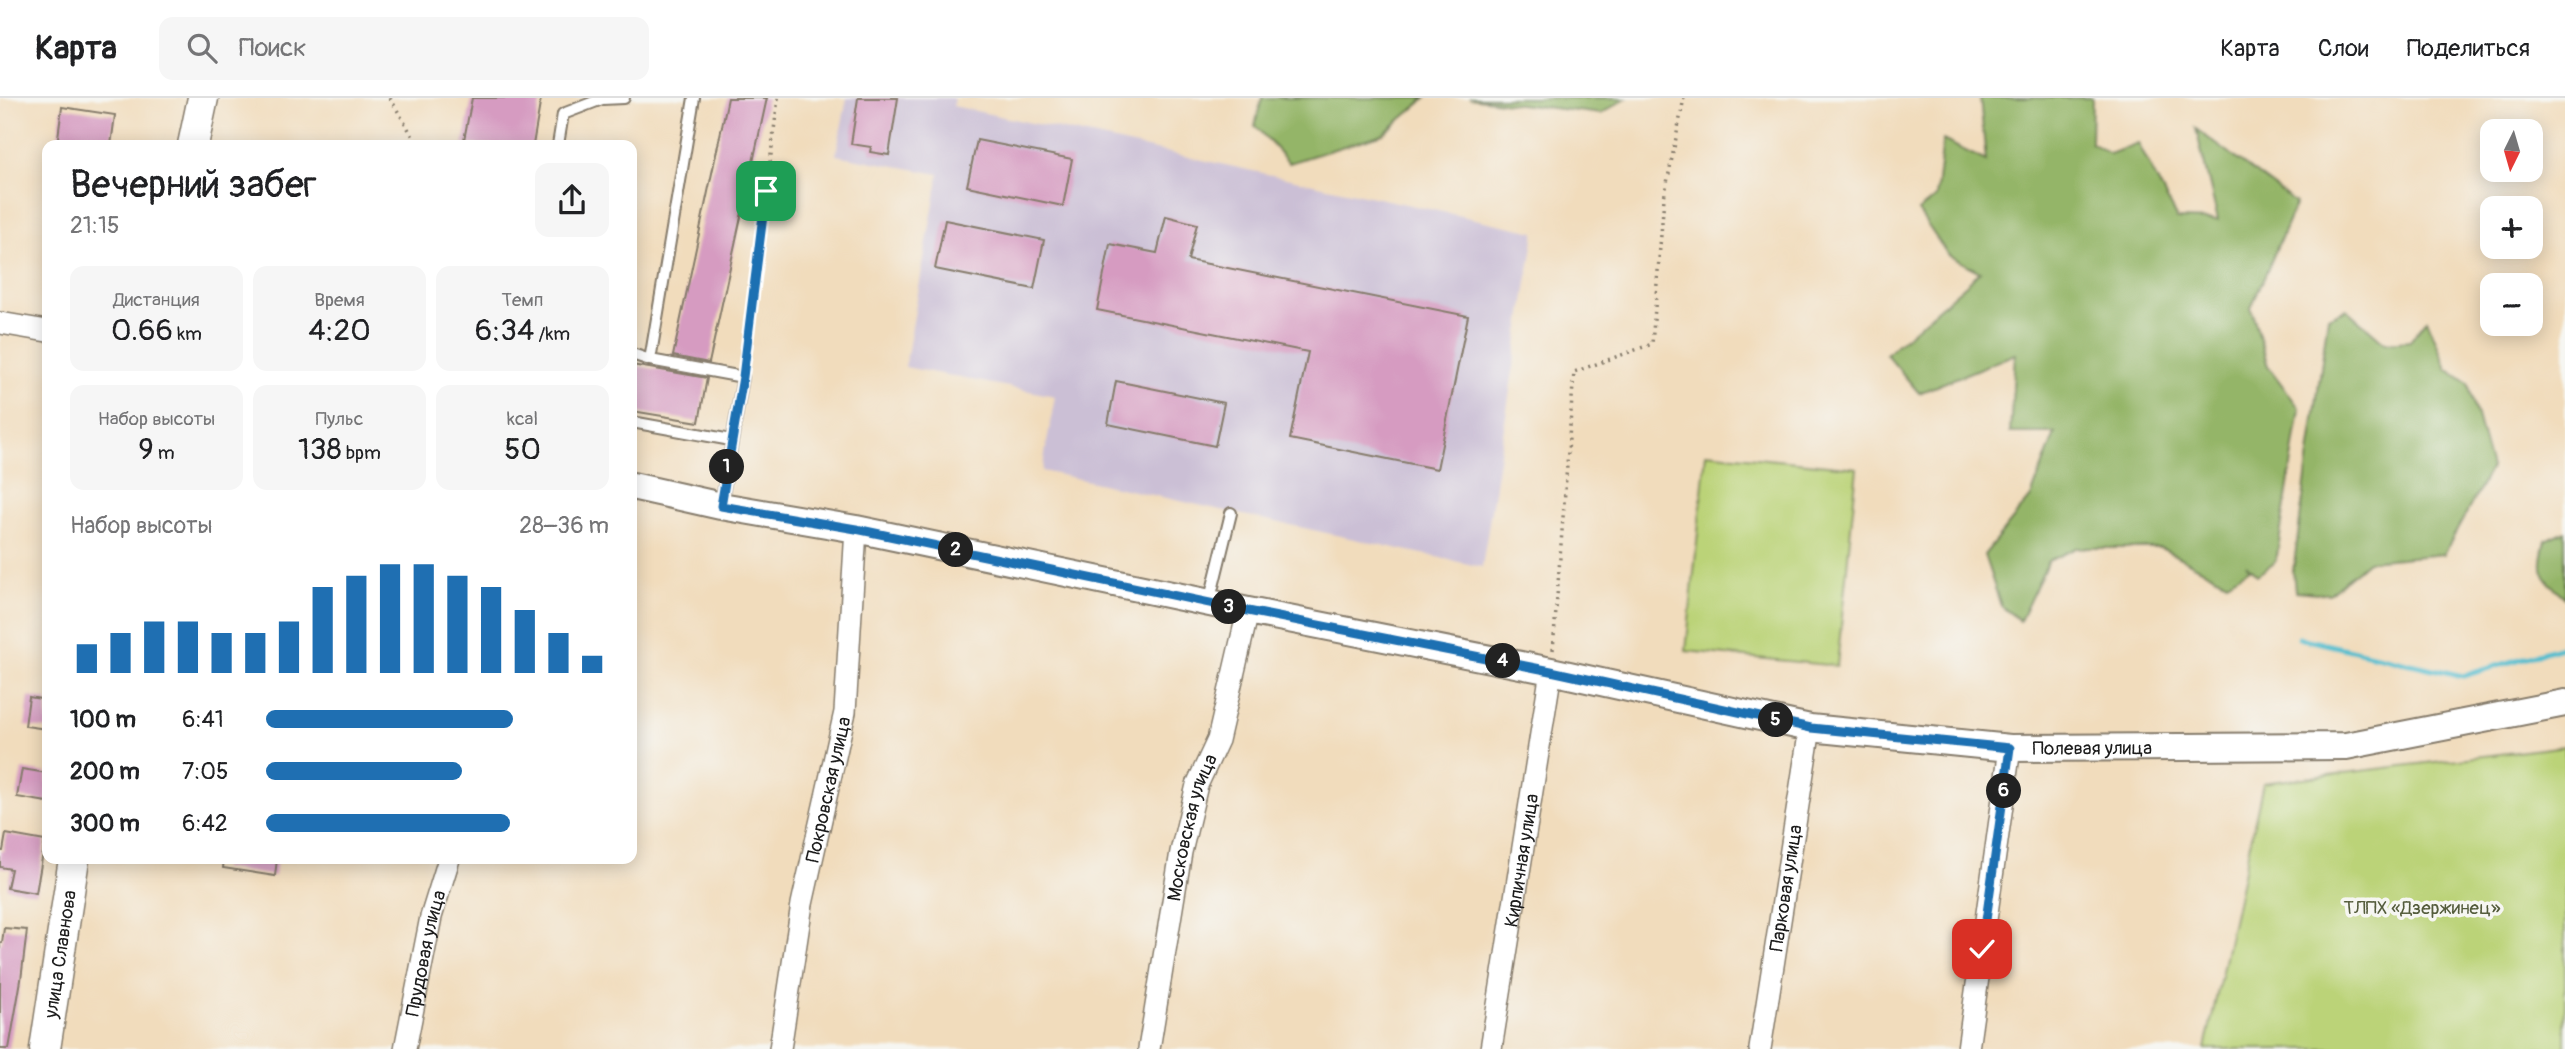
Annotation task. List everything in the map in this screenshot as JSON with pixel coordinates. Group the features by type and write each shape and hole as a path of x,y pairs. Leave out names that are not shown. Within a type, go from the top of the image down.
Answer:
{"main road":[{"path":"194,140 203,98"},
{"name":"улица Славнова","path":"46,1049 73,864"}],"street":[{"path":"0,323 42,330"},
{"name":"Полевая улица","path":"637,487 721,506 856,529 1551,671 1811,728 2010,748 2346,746 2565,703"},
{"name":"Покровская улица","path":"780,1049 802,904 845,712 856,529"},
{"name":"Московская улица","path":"1149,1049 1181,852 1197,785 1218,740 1248,611"},
{"name":"Кирпичная улица","path":"1491,1049 1551,671"},
{"name":"Парковая улица","path":"1760,1049 1811,728"},
{"path":"1968,1049 2010,748"},
{"name":"Прудовая улица","path":"405,1049 431,917 447,864"}],"lane":[{"path":"559,140 563,114 602,99 624,98"},
{"path":"650,360 694,98"},
{"path":"637,356 743,377 721,506"},
{"path":"637,423 731,440"},
{"path":"1209,603 1231,513"}],"path":[{"path":"390,98 415,140"},
{"path":"743,377 778,98"},
{"path":"1551,671 1574,372 1652,344 1664,198 1684,98"}],"shaded area":[{"path":"847,98 954,98 953,106 1535,232 1482,567 1042,471 1055,396 905,367 939,174 836,155"}],"green space":[{"path":"1262,98 1426,98 1383,134 1289,163 1255,126"},
{"path":"1469,98 1626,98 1601,114"},
{"path":"1980,98 2092,98 2091,143 2110,154 2138,143 2177,219 2218,220 2196,129 2296,203 2251,308 2268,366 2300,409 2276,562 2257,575 2246,564 2249,569 2227,582 2161,548 2076,548 2048,561 2020,621 2001,606 1984,555 2031,497 2055,433 2010,433 2015,354 1919,393 1886,354 1980,272 1948,255 1918,211 1936,197 1943,140 1986,161"},
{"path":"2346,309 2385,343 2410,341 2427,319 2447,369 2468,383 2491,468 2444,554 2368,561 2329,594 2295,591 2293,571 2328,317"},
{"path":"1706,453 1857,468 1837,666 1686,651"},
{"path":"2565,531 2565,598 2546,578 2542,560 2546,540"},
{"name":"ТЛПХ «Дзержинец»","path":"2565,746 2565,1049 2205,1049 2263,783"}],"building":[{"path":"472,98 541,98 534,140 464,140"},
{"path":"728,98 767,98 709,363 673,356"},
{"path":"858,98 898,98 889,155 870,152 871,147 851,144"},
{"path":"62,107 115,115 112,140 58,140"},
{"path":"977,140 1072,159 1063,206 967,186"},
{"path":"1166,216 1197,224 1188,260 1468,316 1437,469 1290,439 1308,352 1097,310 1110,244 1157,253"},
{"path":"945,220 1044,240 1034,289 935,269"},
{"path":"637,366 707,378 699,422 637,412"},
{"path":"1116,381 1224,403 1215,446 1108,424"},
{"path":"29,697 42,699 42,728 25,726"},
{"path":"22,769 42,772 42,801 17,797"},
{"path":"6,834 42,840 36,893 7,888 11,869 0,867 0,851 3,851"},
{"path":"223,864 276,864 275,876 223,868"},
{"path":"4,928 27,930 9,1049 0,1049 0,943"}],"waterway":[{"path":"2299,638 2463,676 2565,646"}],"route":[{"path":"766,191 743,377 721,506 856,529 1551,671 1811,728 2010,748 1982,949"}]}
